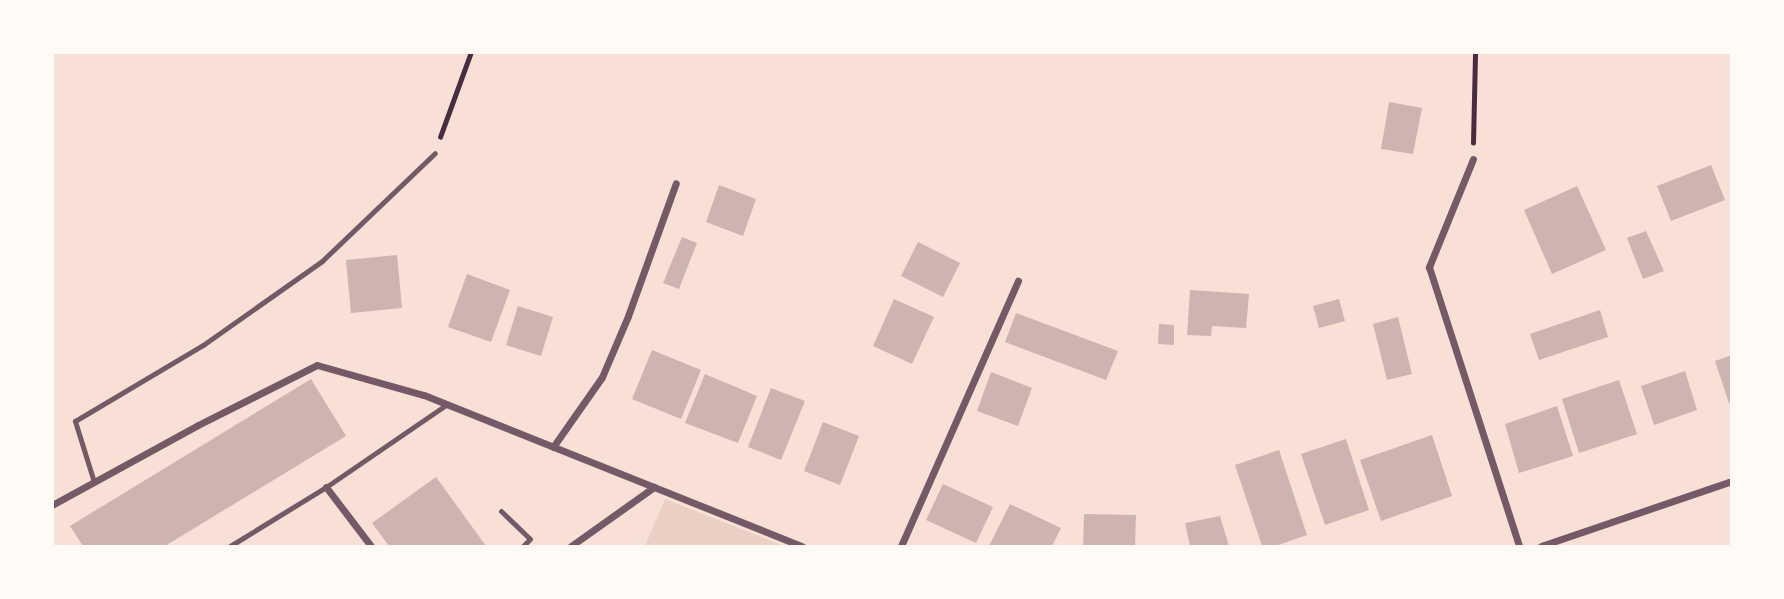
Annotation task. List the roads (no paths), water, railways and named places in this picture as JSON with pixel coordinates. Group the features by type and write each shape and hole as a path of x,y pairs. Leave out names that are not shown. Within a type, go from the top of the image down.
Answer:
{"street":[{"path":"1473,159 1429,267 1520,547"},
{"path":"553,447 602,377 628,316 676,183"},
{"path":"901,547 1018,281"},
{"path":"52,505 198,425 317,365 447,404 802,547"},
{"path":"1541,547 1731,481"},
{"path":"326,487 371,547"},
{"path":"571,547 654,487"}],"lane":[{"path":"94,482 75,421 203,345 322,261 435,153"},
{"path":"230,547 326,487 447,404"},
{"path":"501,511 530,539 523,547"}]}
